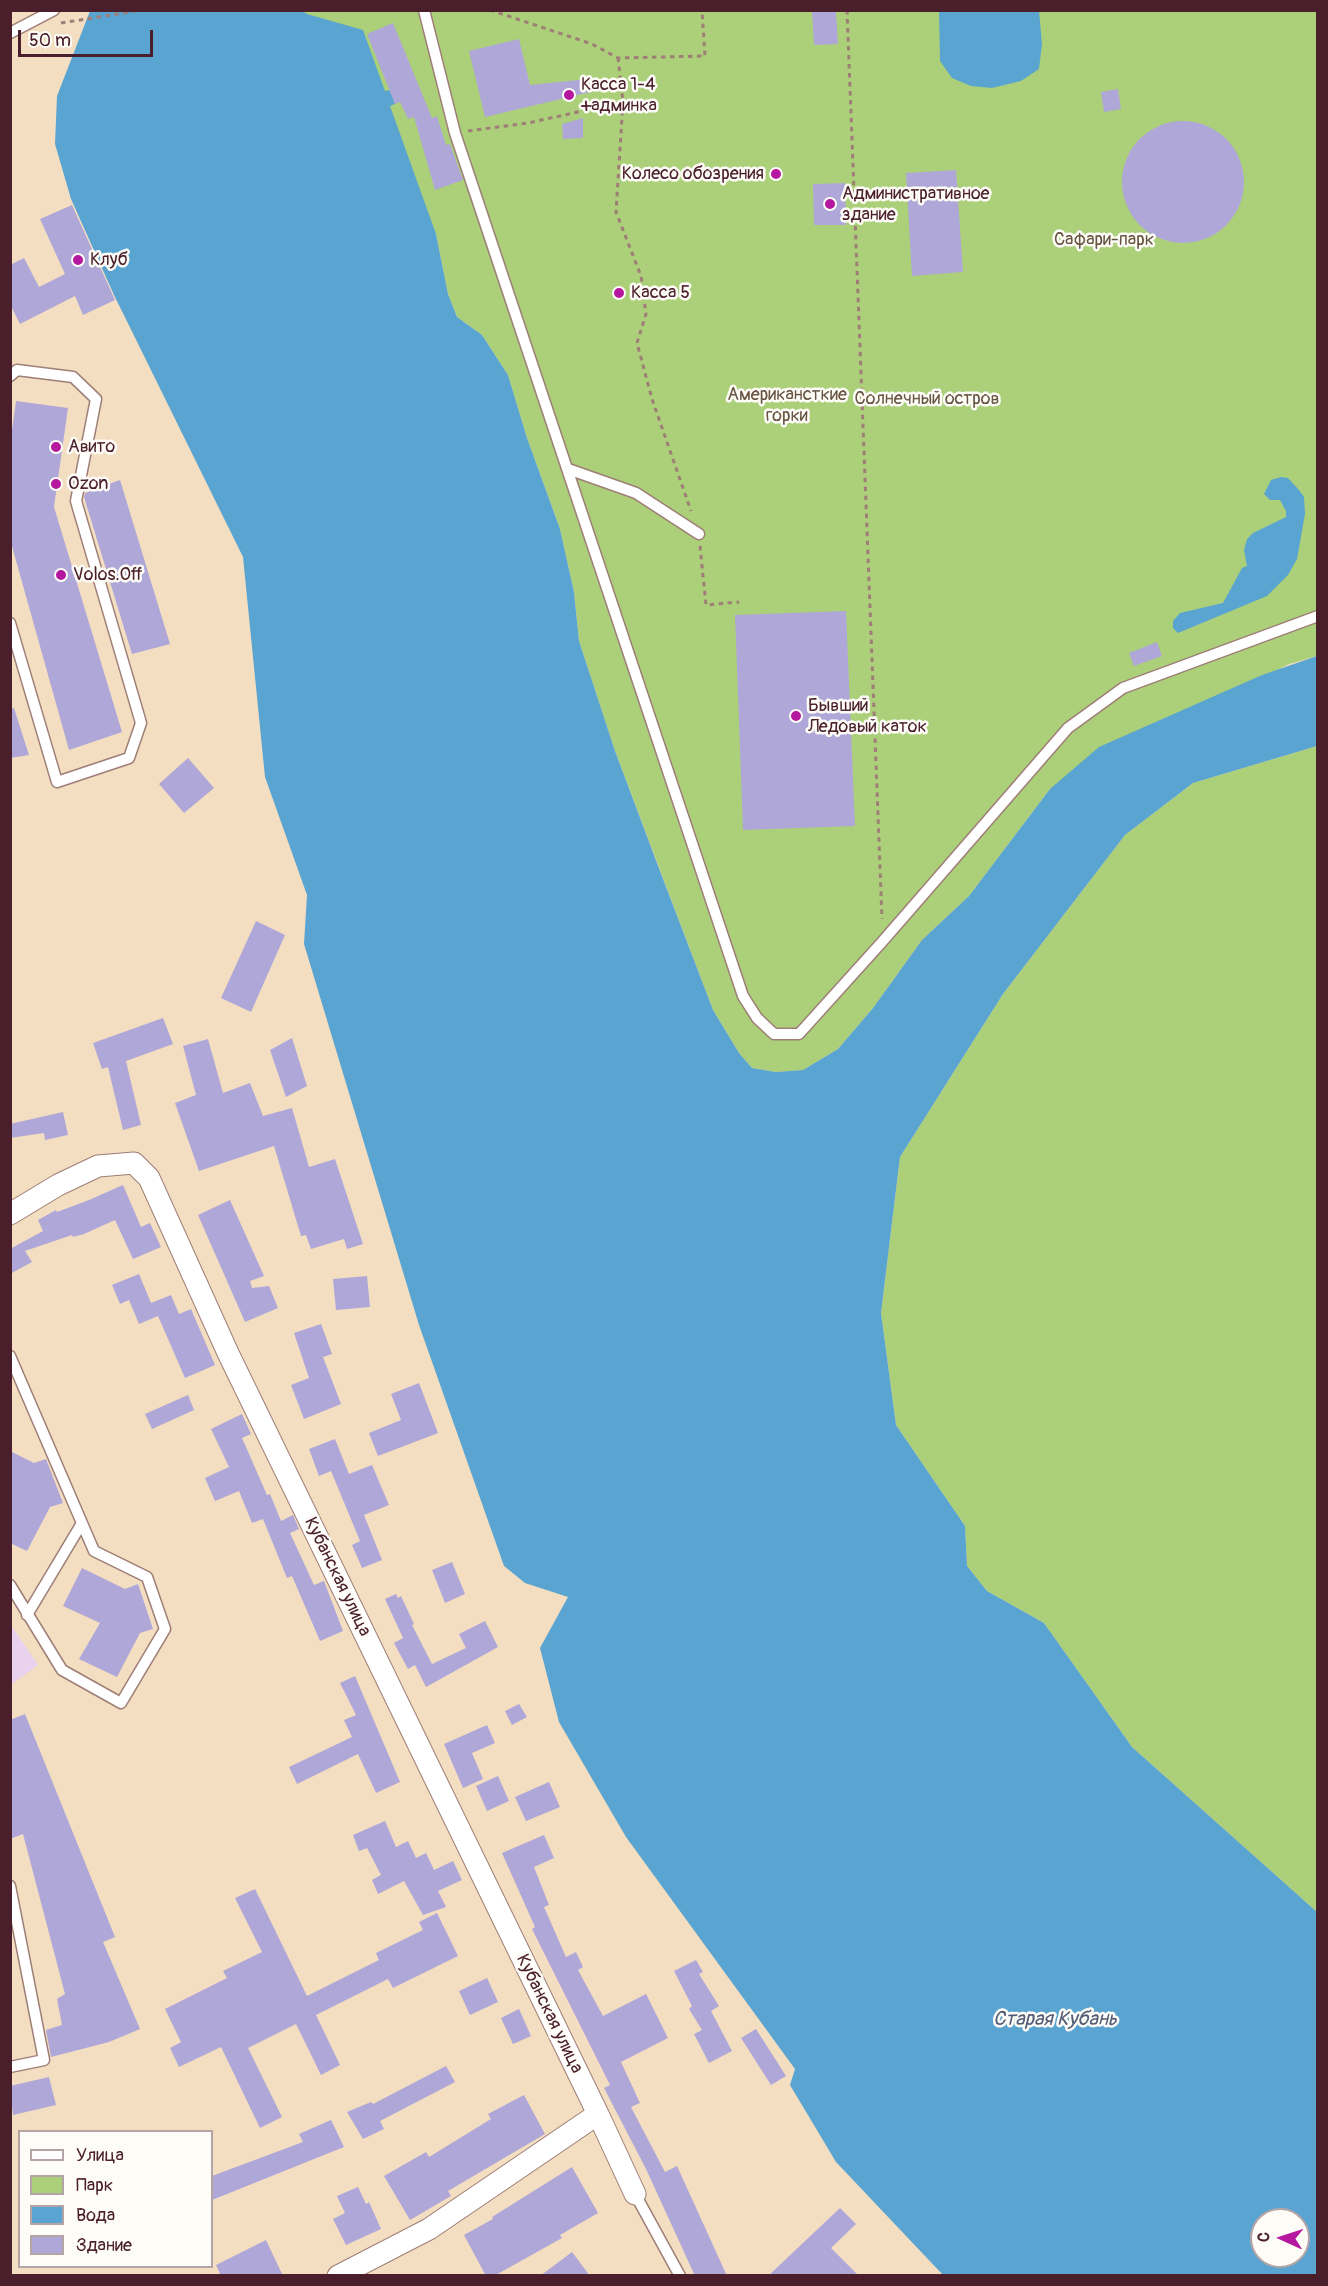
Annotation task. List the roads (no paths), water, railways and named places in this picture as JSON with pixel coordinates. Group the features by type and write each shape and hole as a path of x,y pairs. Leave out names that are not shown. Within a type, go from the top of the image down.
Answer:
{"street":[{"name":"Кубанская улица","path":"10,1214 58,1185 98,1166 134,1163 149,1178 228,1353 635,2194"},
{"path":"338,2276 429,2229 598,2114"}],"lane":[{"path":"10,33 54,10"},
{"path":"424,10 455,133 743,996 757,1018 774,1034 799,1034 1068,728 1123,688 1317,616"},
{"path":"10,376 17,370 73,376 96,399 76,501 141,723 129,758 57,782 10,623"},
{"path":"568,469 636,492 699,534"},
{"path":"10,1356 14,1377 94,1551 147,1577 165,1629 121,1703 62,1670 10,1585"},
{"path":"27,1615 82,1523"},
{"path":"10,1886 44,2060 10,2067"},
{"path":"635,2194 680,2276"}],"water":[{"name":"Старая Кубань","path":"90,11 302,11 363,30 385,91 390,90 395,104 390,106 436,234 448,294 457,317 482,335 508,375 527,438 560,529 574,592 579,641 615,751 713,1010 739,1053 752,1068 776,1072 803,1070 838,1049 873,1008 922,940 969,896 1050,789 1099,747 1262,675 1317,656 1317,746 1193,783 1125,835 1003,994 900,1157 881,1313 896,1425 965,1526 967,1566 987,1591 1044,1623 1132,1747 1317,1912 1317,2275 943,2275 836,2162 790,2085 795,2069 626,1837 559,1722 540,1648 568,1597 525,1583 504,1566 419,1325 304,944 307,895 265,777 243,557 114,295 71,199 55,144 57,96"},
{"path":"939,11 1039,11 1042,44 1039,69 1021,81 992,88 971,86 952,78 940,61"},
{"path":"1281,477 1288,478 1304,497 1305,514 1297,559 1288,575 1267,596 1178,633 1173,628 1173,621 1180,613 1223,603 1242,568 1247,566 1244,550 1247,539 1253,533 1286,517 1286,511 1280,500 1270,500 1264,494 1271,480"}],"place":[{"name":"Касса 1-4 +админка","path":"569,95"},
{"name":"Колесо обозрения","path":"776,174"},
{"name":"Административное здание","path":"830,204"},
{"name":"Клуб","path":"78,260"},
{"name":"Касса 5","path":"619,293"},
{"name":"Авито","path":"56,447"},
{"name":"Ozon","path":"56,484"},
{"name":"Volos.Off","path":"61,575"},
{"name":"Бывший Ледовый каток","path":"796,716"}],"park label":[{"name":"Сафари-парк","path":"1104,240"},
{"name":"Солнечный остров","path":"927,399"},
{"name":"Американсткие горки","path":"787,405"}]}
